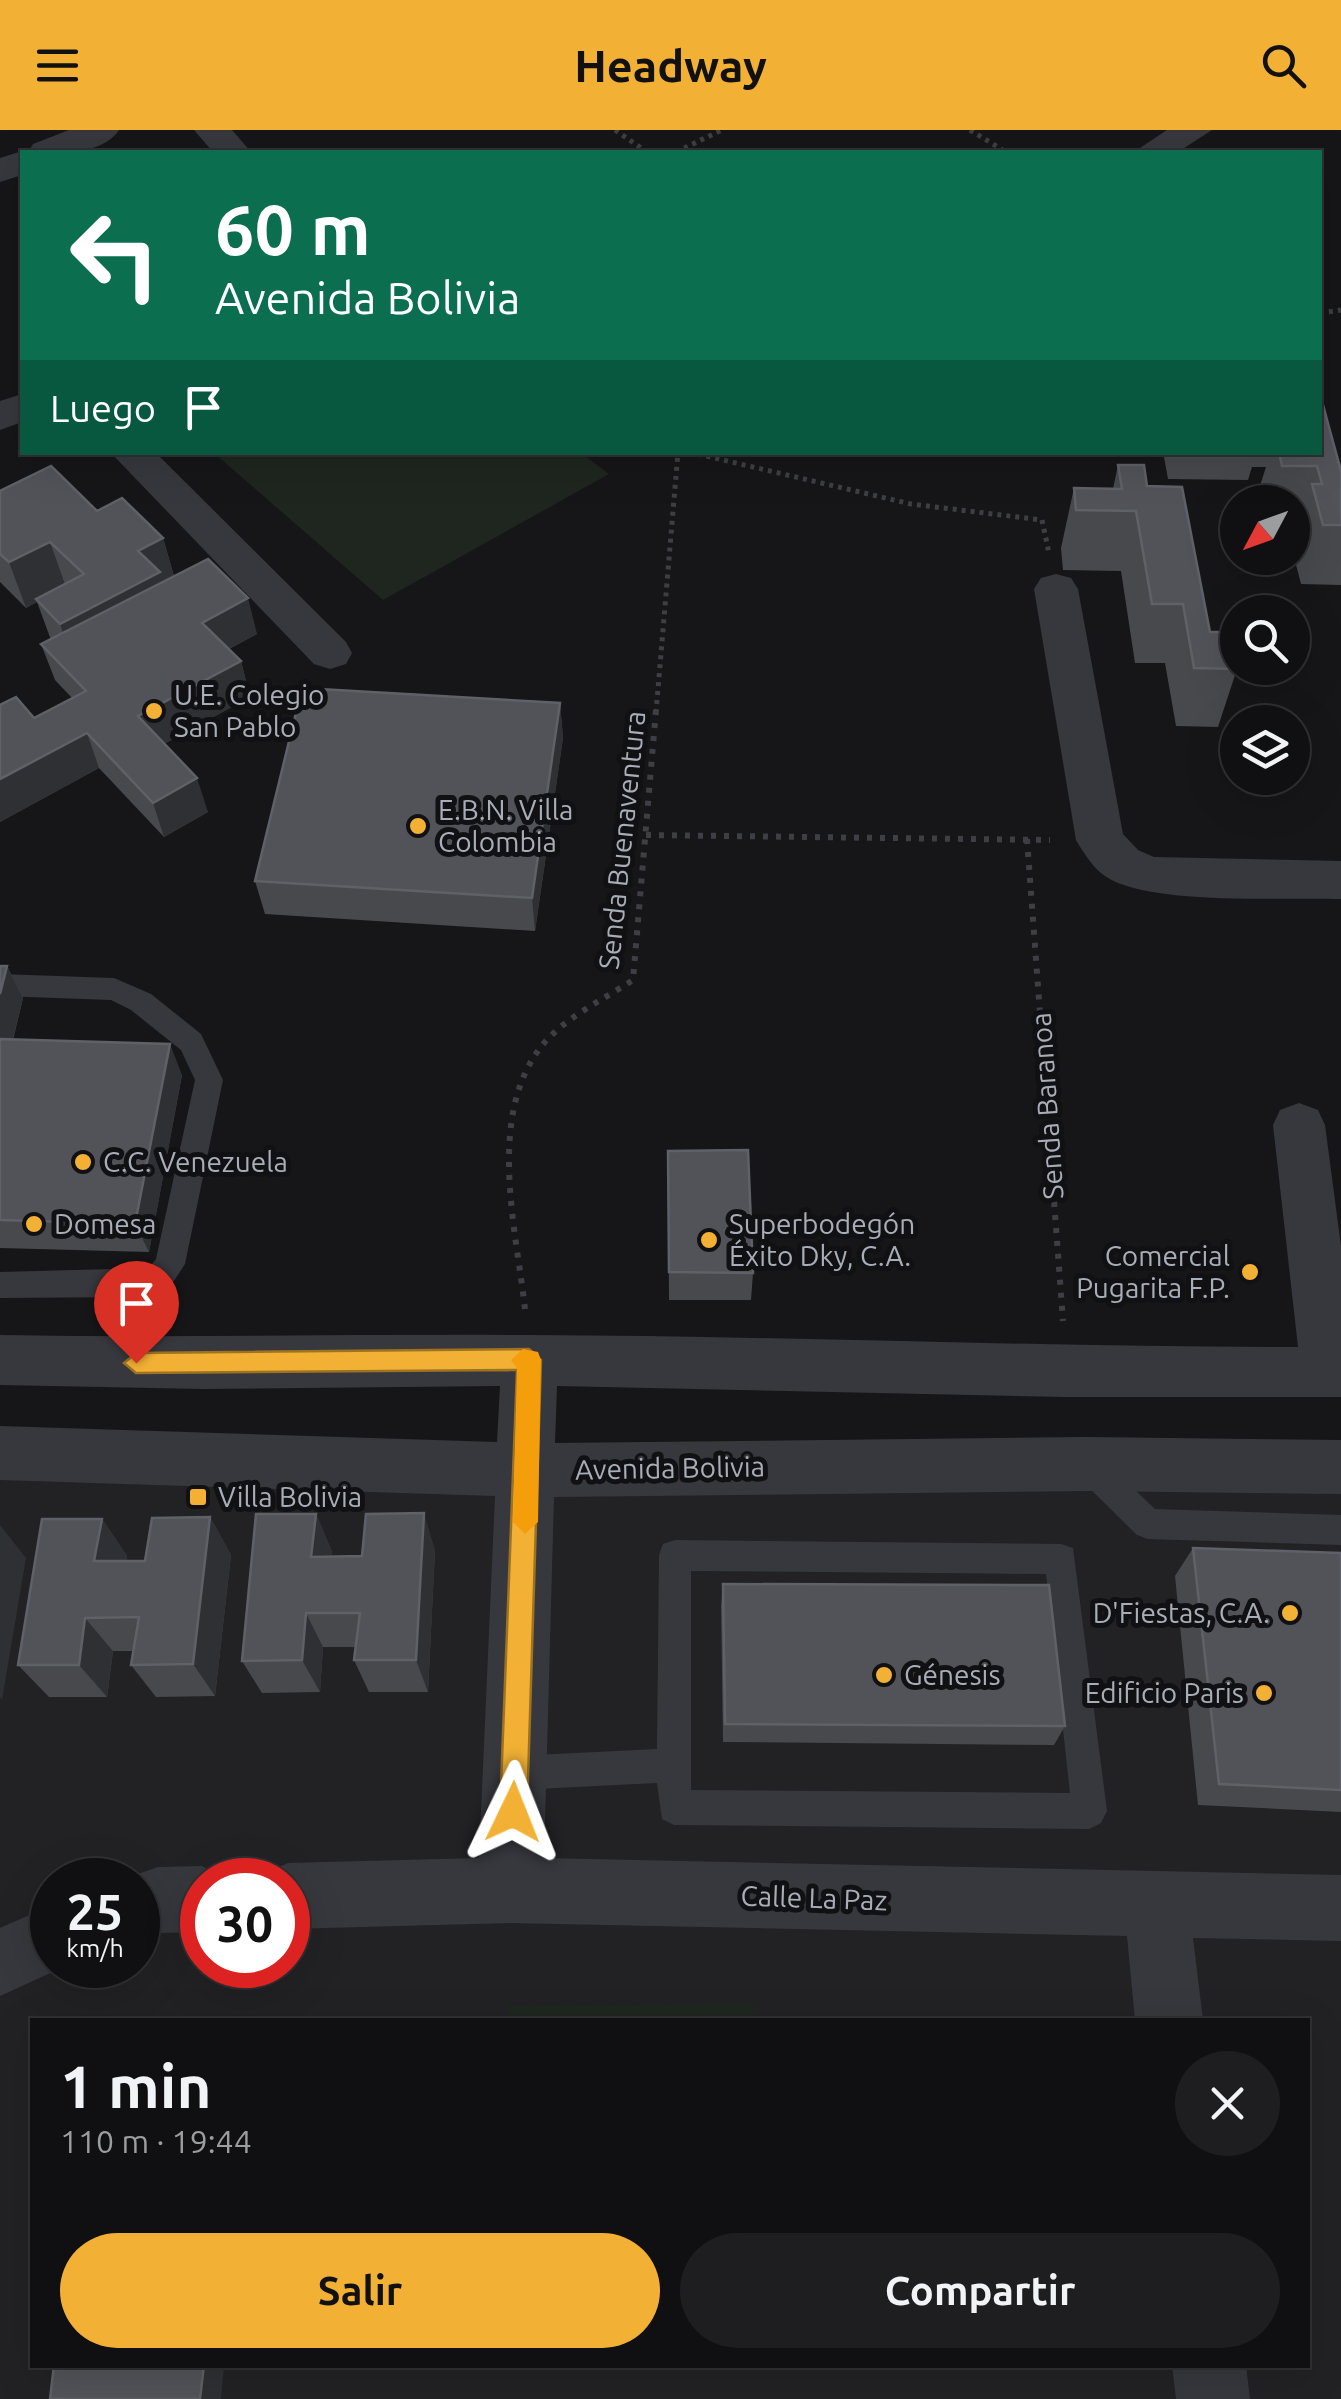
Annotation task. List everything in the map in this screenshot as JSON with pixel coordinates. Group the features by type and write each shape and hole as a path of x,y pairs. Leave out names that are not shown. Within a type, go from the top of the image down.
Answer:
{"street":[{"path":"51,150 101,130"},
{"path":"212,130 231,150"},
{"path":"1156,150 1194,130"},
{"path":"133,455 330,653"},
{"path":"1056,589 1100,840 1121,863 1149,875 1341,880"},
{"path":"0,1360 203,1364 529,1360 1066,1372 1335,1372 1299,1125"},
{"path":"510,1890 529,1360"},
{"name":"Avenida Bolivia","path":"0,1453 528,1470 1086,1464 1341,1467"},
{"name":"Calle La Paz","path":"310,1895 510,1890 1156,1907 1341,1908"},
{"path":"1156,1907 1170,2018"},
{"path":"0,1964 30,1949"},
{"path":"1209,2368 1213,2399"}],"lane":[{"path":"0,985 114,989 128,995 191,1042 209,1080 170,1264 159,1278 137,1284 0,1284"},
{"path":"1086,1464 1148,1524 1341,1530"},
{"path":"675,1555 1062,1559 1088,1812 674,1807 674,1765 675,1555"},
{"path":"515,1773 674,1765"}],"path":[{"path":"615,130 644,150"},
{"path":"680,150 722,130"},
{"path":"970,130 1003,150"},
{"name":"Senda Buenaventura","path":"529,1360 511,1145 515,1090 541,1045 633,980 678,455"},
{"path":"701,455 912,504 1042,520 1056,589"},
{"path":"646,835 1100,840"},
{"name":"Senda Baranoa","path":"1027,839 1066,1372"}],"shaded area":[{"path":"216,455 584,455 609,474 383,600"},
{"path":"0,1453 1341,1467 1341,2399 0,2399"},
{"path":"753,2004 753,2018 509,2018 509,2006"}],"building":[{"path":"1322,401 1341,471 1341,525 1323,525 1312,484 1322,484 1317,466 1282,466 1280,455 1322,455"},
{"path":"1118,465 1144,465 1147,486 1182,487 1210,632 1220,632 1220,669 1194,668 1183,604 1152,604 1136,511 1076,510 1074,488 1122,489"},
{"path":"51,466 97,511 122,498 163,538 138,551 160,572 60,624 36,599 84,574 50,542 9,562 0,554 0,491"},
{"path":"208,559 248,598 202,623 241,661 138,716 197,778 153,803 87,733 0,779 0,705 16,697 34,718 86,691 41,644"},
{"name":"E.B.N. Villa Colombia","path":"302,688 560,703 532,898 255,881"},
{"path":"0,966 7,966 0,994"},
{"name":"C.C. Venezuela","path":"0,1039 170,1044 135,1224 0,1220"},
{"name":"Superbodegón Éxito Dky, C.A.","path":"748,1150 753,1273 669,1272 668,1151"},
{"path":"424,1513 416,1660 354,1660 360,1613 306,1613 302,1660 242,1661 256,1514 316,1514 311,1557 362,1556 366,1514"},
{"path":"210,1517 193,1664 131,1665 139,1617 85,1618 79,1665 18,1665 42,1519 102,1519 94,1561 145,1561 152,1518"},
{"name":"Edificio Paris","path":"1193,1548 1341,1553 1341,1790 1219,1784"},
{"name":"Génesis","path":"723,1584 1049,1585 1065,1726 725,1724"},
{"path":"54,2368 204,2368 200,2399 50,2399"}],"slow traffic":[{"path":"523,1360 529,1360 525,1522"}],"place":[{"name":"U.E. Colegio San Pablo","path":"154,711"},
{"name":"E.B.N. Villa Colombia","path":"418,826"},
{"name":"C.C. Venezuela","path":"83,1162"},
{"name":"Domesa","path":"34,1224"},
{"name":"Superbodegón Éxito Dky, C.A.","path":"709,1240"},
{"name":"Comercial Pugarita F.P.","path":"1250,1272"},
{"name":"Villa Bolivia","path":"198,1497"},
{"name":"D'Fiestas, C.A.","path":"1290,1613"},
{"name":"Génesis","path":"884,1675"},
{"name":"Edificio Paris","path":"1264,1693"}],"route":[{"path":"136,1363 529,1360 513,1812"}]}
